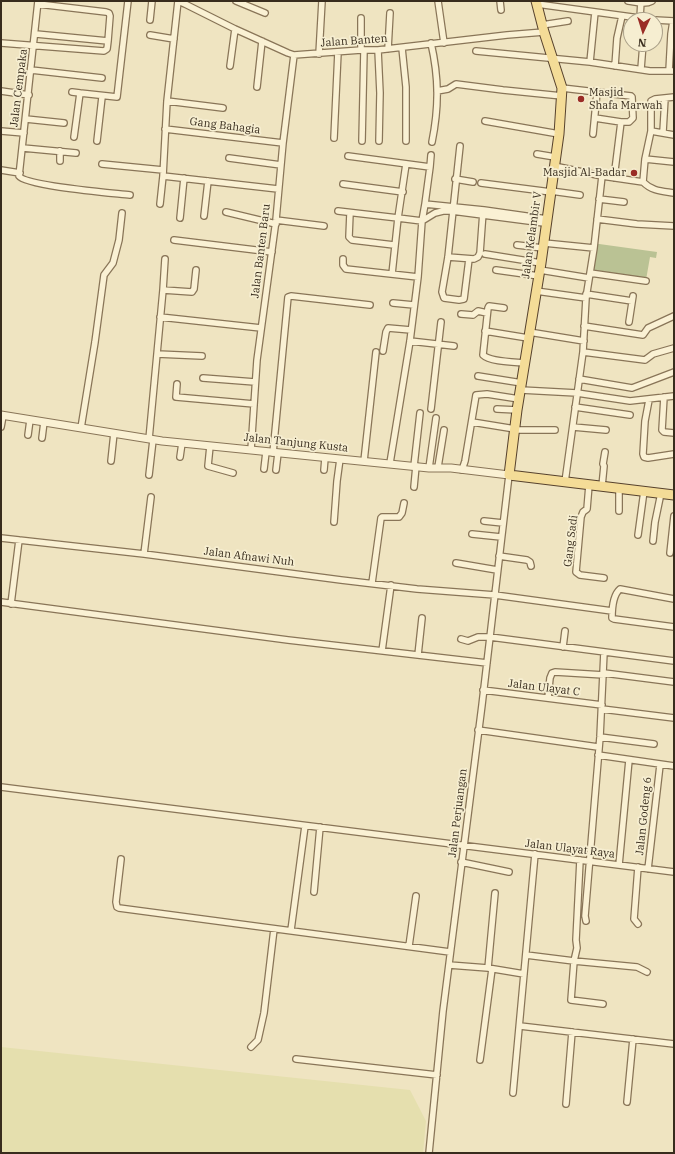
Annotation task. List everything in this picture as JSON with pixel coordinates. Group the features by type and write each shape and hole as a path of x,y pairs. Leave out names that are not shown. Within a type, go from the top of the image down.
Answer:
{"main road":[{"name":"Jalan Kelambir V","path":"509,475 517,410 547,221 559,134 562,92 543,29 537,2"},
{"path":"509,475 674,495"}],"street":[{"path":"72,92 115,98 117,97 128,1"},
{"path":"150,20 152,1"},
{"path":"160,204 167,101 178,1"},
{"name":"Jalan Banten","path":"178,1 186,2 235,29 294,55 402,48 543,29 568,21"},
{"path":"236,1 265,13"},
{"path":"319,54 322,1"},
{"path":"438,1 444,42"},
{"path":"500,1 502,10"},
{"path":"628,1 652,1"},
{"path":"1,42 104,51 107,49 109,13 38,2"},
{"name":"Jalan Cempaka","path":"20,174 36,34 38,2"},
{"path":"537,2 622,16 617,38 615,66"},
{"path":"641,2 642,12"},
{"path":"590,62 595,12"},
{"path":"388,49 390,13"},
{"path":"361,18 363,50 362,141"},
{"path":"476,51 590,62 640,70 671,71 674,21 663,20"},
{"path":"230,66 235,29"},
{"path":"36,34 108,41"},
{"path":"150,35 174,39"},
{"path":"257,87 262,41"},
{"path":"431,43 436,64 437,91 437,118 432,142"},
{"path":"402,48 406,87 406,141"},
{"path":"378,50 380,93 379,141"},
{"path":"334,138 338,52"},
{"path":"640,70 642,52"},
{"name":"Jalan Banten Baru","path":"251,450 255,382 276,222 283,143 294,55"},
{"path":"31,70 102,78"},
{"path":"437,91 448,89 456,84 503,90 597,92 632,97 632,118 628,122 595,118"},
{"path":"1,91 29,95"},
{"path":"593,134 597,92"},
{"path":"74,137 80,93"},
{"path":"97,141 102,96"},
{"path":"643,182 645,159 651,131 651,101 653,99 674,97"},
{"path":"663,132 665,98"},
{"path":"167,101 223,108"},
{"path":"26,119 64,123"},
{"path":"485,121 559,134"},
{"path":"614,178 621,122"},
{"name":"Gang Bahagia","path":"165,129 283,143"},
{"path":"1,131 24,133"},
{"path":"651,131 674,135"},
{"path":"460,146 455,179 448,257 442,296 444,298 454,300 462,300 465,298 470,259"},
{"path":"23,148 76,153"},
{"path":"60,151 60,161"},
{"path":"537,154 555,157"},
{"path":"390,463 410,341 418,277 422,221 431,155"},
{"path":"348,156 430,167"},
{"path":"229,158 281,165"},
{"path":"645,159 674,162"},
{"path":"102,164 163,173 184,178 278,190"},
{"path":"392,274 394,245 406,164"},
{"path":"554,166 602,176 643,182 656,191 674,193"},
{"path":"1,170 20,174 25,181 39,184 130,195"},
{"path":"565,482 583,352 586,296 594,248 602,176"},
{"path":"180,218 184,178"},
{"path":"455,179 473,182"},
{"path":"204,216 208,181"},
{"path":"481,183 580,195"},
{"path":"343,184 403,192"},
{"path":"599,199 624,202"},
{"path":"425,204 433,204 452,209 547,221"},
{"path":"433,204 435,213"},
{"path":"338,211 422,221 435,213 452,209"},
{"path":"226,212 276,222 324,226"},
{"path":"448,257 470,259 476,258 480,253 483,212"},
{"path":"81,428 104,275 113,263 119,240 122,213"},
{"path":"350,213 349,237 352,240 394,245"},
{"path":"597,219 637,224 674,226"},
{"path":"174,240 272,252"},
{"path":"517,245 594,248"},
{"path":"485,254 540,270"},
{"path":"343,259 342,264 346,269 418,277"},
{"path":"149,475 165,260"},
{"path":"163,290 192,292 194,289 196,270"},
{"path":"496,270 540,270 646,281"},
{"path":"536,291 632,299 629,322"},
{"path":"276,470 272,453 288,297 291,296 370,305"},
{"path":"394,303 414,305"},
{"path":"504,308 488,306 483,353 484,357 525,364"},
{"path":"461,314 473,315 478,311 487,313"},
{"path":"584,326 643,335 648,328 674,316"},
{"path":"160,317 261,328"},
{"path":"431,409 441,322"},
{"path":"383,351 388,328 411,330"},
{"path":"485,331 584,341"},
{"path":"410,341 454,346"},
{"path":"583,352 645,360 653,354 674,348"},
{"path":"364,461 376,352"},
{"path":"157,354 202,356"},
{"path":"579,378 632,388 674,372"},
{"path":"478,376 521,391"},
{"path":"203,378 255,382"},
{"path":"177,384 176,399 254,404"},
{"path":"462,470 465,461 476,394 521,391 577,393 630,401 674,396"},
{"path":"664,397 662,430 664,432 674,433"},
{"path":"649,400 645,421 644,457 648,458 674,454"},
{"path":"575,407 630,415"},
{"path":"497,409 517,410"},
{"path":"414,487 420,413"},
{"path":"1,427 2,415"},
{"name":"Jalan Tanjung Kusta","path":"2,415 182,443 509,475"},
{"path":"429,468 436,418"},
{"path":"28,435 30,420"},
{"path":"42,438 44,422"},
{"path":"472,422 515,429 555,430"},
{"path":"573,427 606,430"},
{"path":"438,467 444,430"},
{"path":"111,460 114,433"},
{"path":"180,457 182,443"},
{"path":"210,446 208,466 233,473"},
{"path":"602,486 605,452"},
{"path":"264,469 272,453"},
{"path":"324,470 325,458"},
{"path":"334,522 336,481 340,459"},
{"name":"Jalan Perjuangan","path":"429,1153 443,1011 487,664 509,475"},
{"name":"Gang Sadi","path":"589,485 587,509 583,512 582,517 576,572 580,575 604,578"},
{"path":"619,488 619,511"},
{"path":"638,535 644,491"},
{"path":"653,541 661,493"},
{"path":"144,554 151,497"},
{"path":"372,583 381,518 399,518 402,513 404,503"},
{"path":"670,553 674,516"},
{"path":"484,521 503,523"},
{"path":"472,534 501,537"},
{"name":"Jalan Afnawi Nuh","path":"1,538 144,554 372,583 495,595 612,610"},
{"path":"11,604 19,540"},
{"path":"499,556 527,560 530,562 531,566"},
{"path":"456,563 497,570"},
{"path":"382,651 391,585"},
{"path":"674,599 620,589 617,592 612,610 612,618 614,619 674,627"},
{"path":"1,602 288,640 487,664"},
{"path":"418,655 422,618"},
{"path":"563,647 565,631"},
{"path":"461,639 468,641 478,637 490,637 674,661"},
{"path":"586,921 585,916 602,707 604,652"},
{"path":"548,698 550,678 554,672 604,674 674,682"},
{"name":"Jalan Ulayat C","path":"483,690 548,698 674,718"},
{"path":"478,730 598,747"},
{"path":"600,736 654,744"},
{"path":"598,756 674,766"},
{"path":"619,865 629,760"},
{"name":"Jalan Godeng 6","path":"648,869 660,765"},
{"name":"Jalan Ulayat Raya","path":"1,787 674,872"},
{"path":"291,930 305,826"},
{"path":"314,892 320,827"},
{"path":"513,1093 535,854"},
{"path":"121,859 116,902 117,908 450,952"},
{"path":"580,860 576,940 577,948 574,961 571,1000 603,1004"},
{"path":"461,862 509,872"},
{"path":"638,867 634,919 638,924"},
{"path":"480,1060 496,893"},
{"path":"409,946 416,896"},
{"path":"251,1047 258,1040 264,1013 274,929"},
{"path":"526,955 637,967 647,972"},
{"path":"449,964 490,968 524,974"},
{"path":"520,1026 674,1044"},
{"path":"566,1104 572,1032"},
{"path":"627,1102 633,1039"},
{"path":"296,1059 437,1075"}],"shaded area":[{"path":"1,1047 410,1090 426,1121 423,1153 1,1153"}],"green space":[{"path":"592,243 657,252 656,258 650,257 646,280 588,272"}],"place":[{"name":"Masjid Shafa Marwah","path":"581,99"},
{"name":"Masjid Al-Badar","path":"634,173"}]}
